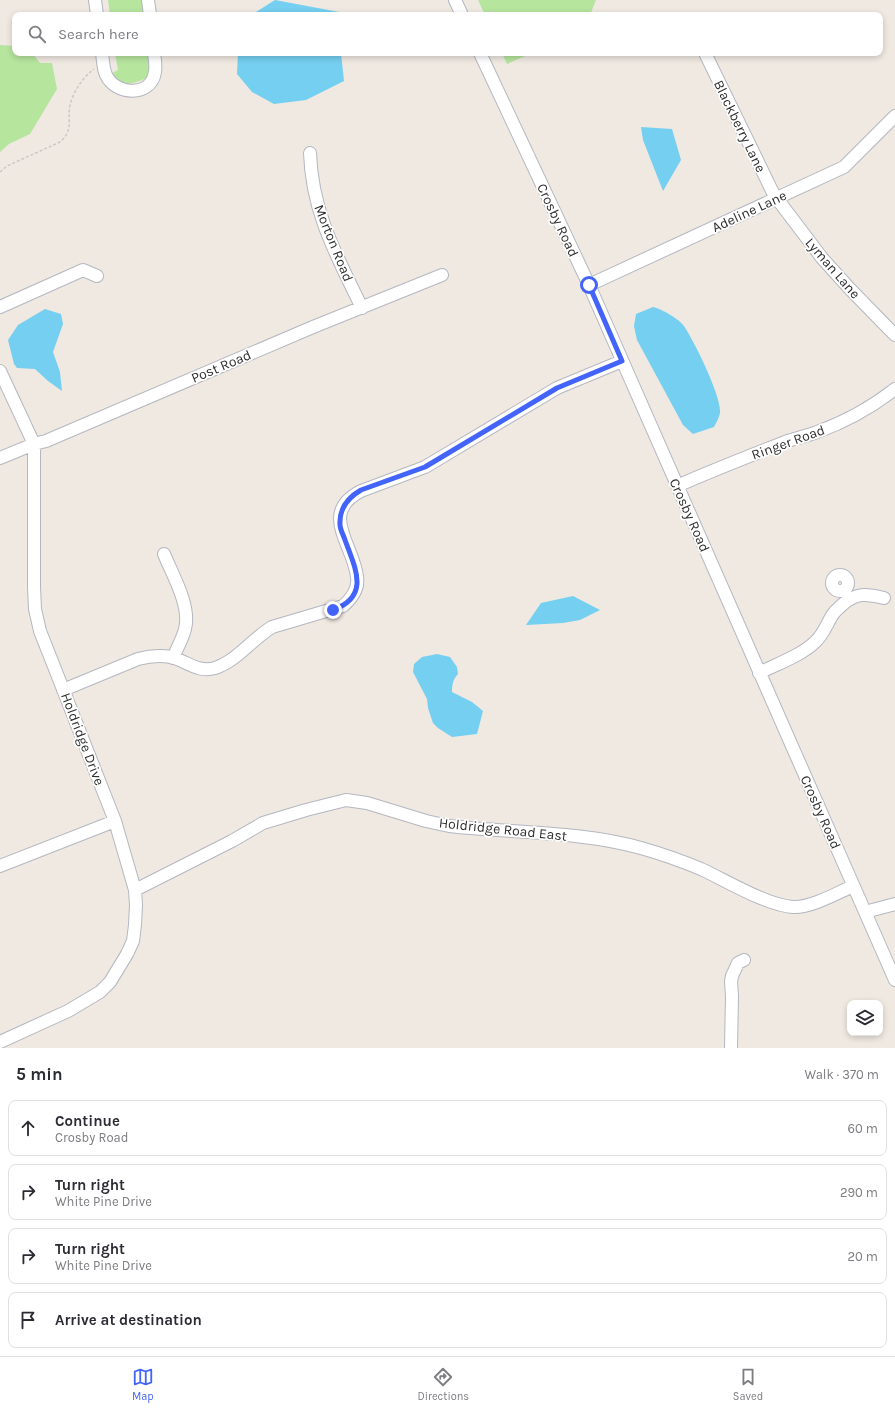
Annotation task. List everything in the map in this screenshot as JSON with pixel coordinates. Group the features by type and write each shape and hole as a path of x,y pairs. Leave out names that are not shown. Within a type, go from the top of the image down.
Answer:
{"street":[{"path":"95,0 97,12"},
{"path":"148,0 150,12"},
{"path":"455,0 461,12"},
{"path":"102,56 105,74 112,83 126,91 140,90 147,87 155,73 154,56"},
{"name":"Crosby Road","path":"481,56 589,285 895,980"},
{"name":"Blackberry Lane","path":"705,56 776,199"},
{"name":"Adeline Lane","path":"589,285 844,167 895,116"},
{"name":"Morton Road","path":"310,153 313,183 319,211 332,245 362,308"},
{"name":"Lyman Lane","path":"776,199 822,258 895,335"},
{"path":"0,307 83,270 97,276"},
{"name":"Post Road","path":"0,458 34,444 46,441 313,327 442,275"},
{"path":"63,690 138,659 149,656 173,658 192,667 203,669 213,668 224,664 272,627 343,606 351,599 356,589 358,578 339,522 341,512 352,495 361,490 425,467 557,388 622,361"},
{"name":"Holdridge Drive","path":"0,371 34,444 34,587 35,609 40,631 115,821 135,890 136,912 133,941 120,968 110,982 100,992 68,1011 0,1042"},
{"name":"Ringer Road","path":"677,486 731,463 817,432 842,421 866,409 895,389"},
{"path":"164,554 185,607 186,618 185,629 173,658"},
{"path":"760,673 815,643 846,595 857,596 869,594 884,598"},
{"name":"Holdridge Road East","path":"135,890 225,845 263,823 346,800 367,803 426,821 449,826 594,838 619,842 680,861 750,893 781,905 795,907 806,905 853,886"},
{"path":"0,866 115,821"},
{"path":"865,912 895,904"},
{"path":"731,1048 732,976 738,963 744,960"}],"path":[{"path":"0,172 7,166 60,142 65,138 69,129 70,106 74,94 89,72 95,68"}],"green space":[{"path":"108,0 143,0 145,12 110,12"},
{"path":"478,0 596,0 591,12 484,12"},
{"path":"0,45 12,46 12,56 34,56 40,63 52,63 57,89 30,134 9,144 0,152"},
{"path":"116,56 150,56 150,73 142,80 133,83 121,81 112,73 118,70"},
{"path":"503,56 525,56 507,64"}],"water":[{"path":"275,0 339,12 256,12"},
{"path":"238,56 341,56 344,81 306,100 274,104 252,92 237,74"},
{"path":"641,127 672,129 681,160 663,191 643,140"},
{"path":"653,307 661,310 682,323 694,344 717,395 720,415 714,427 693,434 683,425 637,340 634,326 636,314"},
{"path":"45,309 61,314 63,324 53,352 60,372 62,391 35,369 17,368 14,364 8,340 18,325"},
{"path":"573,596 600,610 580,620 563,623 526,625 541,603"},
{"path":"437,654 450,657 457,667 458,674 453,682 452,692 472,702 483,711 477,734 452,737 433,723 428,708 427,699 413,672 414,664 422,657"}],"route":[{"path":"333,610 343,606 351,599 356,589 358,578 339,522 341,512 352,495 361,490 425,467 557,388 622,361 589,285"}]}
